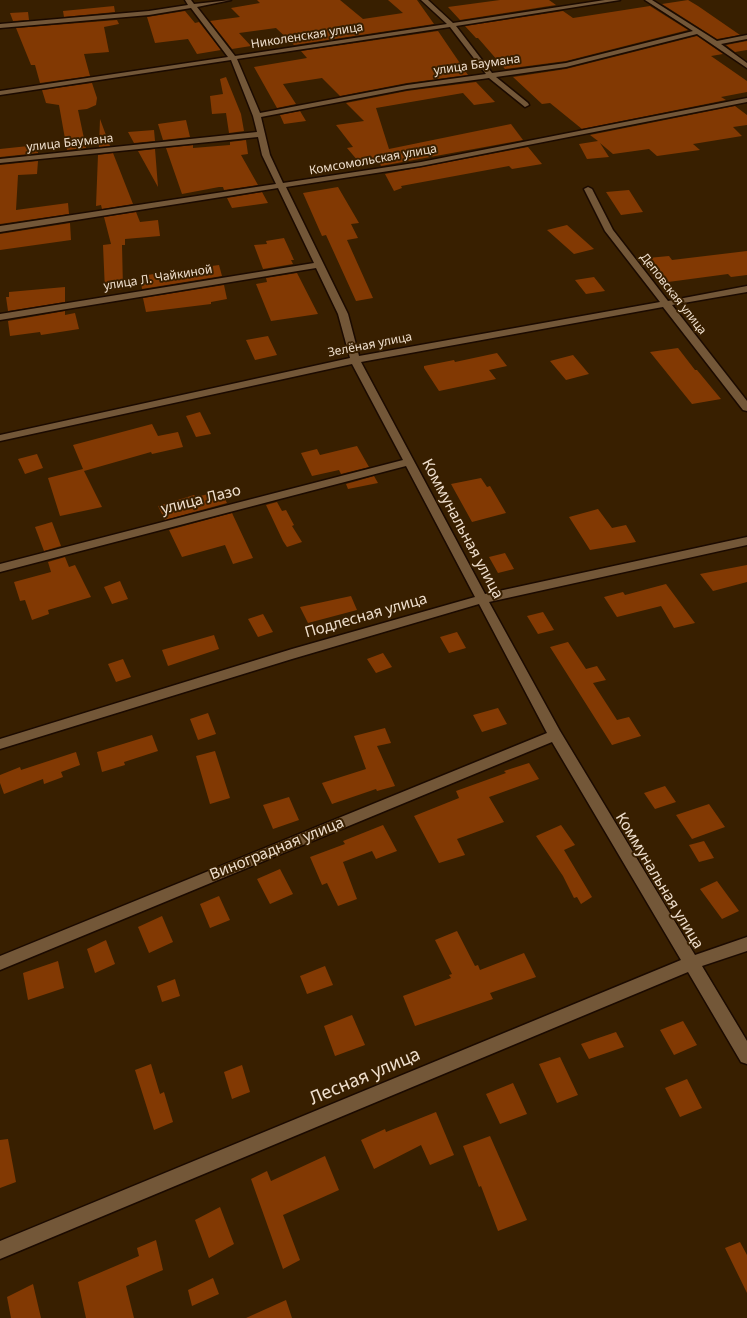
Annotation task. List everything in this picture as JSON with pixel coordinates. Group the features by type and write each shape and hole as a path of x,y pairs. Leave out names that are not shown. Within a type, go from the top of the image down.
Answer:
{"street":[{"path":"0,26 149,13 190,3 228,0"},
{"path":"424,0 452,25 489,74 525,106"},
{"name":"Николенская улица","path":"0,93 617,0"},
{"path":"648,0 716,43 747,66"},
{"name":"Коммунальная улица","path":"190,3 233,58 257,116 266,155 343,314 355,360 555,735 747,1056"},
{"name":"улица Баумана","path":"257,116 407,87 489,74 566,65 698,32"},
{"path":"716,43 747,37"},
{"name":"Комсомольская улица","path":"0,229 282,187 421,164 747,100"},
{"name":"улица Баумана","path":"0,162 262,134"},
{"name":"Деповская улица","path":"588,189 609,231 747,408"},
{"name":"улица Л. Чайкиной","path":"0,317 319,265"},
{"name":"Зелёная улица","path":"0,438 355,360 747,289"},
{"name":"улица Лазо","path":"0,568 409,462"},
{"name":"Подлесная улица","path":"0,744 292,654 482,599 747,541"},
{"name":"Виноградная улица","path":"0,963 555,735"},
{"name":"Лесная улица","path":"0,1250 691,963 747,944"}],"building":[{"path":"257,0 340,0 363,19 403,13 388,0 417,0 434,24 294,45 276,28 239,33 251,46 232,49 210,21 240,17 231,8 260,3"},
{"path":"500,0 549,0 556,5 460,20 448,7"},
{"path":"688,0 740,35 717,39 662,4"},
{"path":"114,6 115,12 64,17 63,11"},
{"path":"650,6 688,30 566,61 505,69 465,26 563,11 573,18"},
{"path":"185,11 195,23 199,22 221,50 197,54 188,39 155,43 147,17"},
{"path":"28,12 29,20 13,21 10,13"},
{"path":"117,20 119,24 104,27 109,52 84,54 90,76 40,83 35,65 31,65 16,28"},
{"path":"438,31 468,75 407,83 340,96 322,78 283,84 296,104 277,108 254,67 307,58 301,51"},
{"path":"697,36 723,54 711,56 747,81 747,92 721,97 726,100 582,129 550,103 542,104 513,77 566,69"},
{"path":"747,41 747,50 735,52 726,45"},
{"path":"226,77 241,114 244,131 229,133 226,113 212,114 210,96 223,94 220,79"},
{"path":"476,82 495,102 474,105 463,93 376,108 389,149 511,124 523,140 381,166 377,158 358,161 347,148 353,147 336,125 364,121 346,103 407,91"},
{"path":"92,83 97,98 96,105 78,110 86,148 67,150 59,105 46,103 42,90"},
{"path":"735,106 747,115 747,125 733,127 742,136 693,144 700,150 657,156 649,149 613,154 600,143 609,157 587,159 579,144 598,141 590,135"},
{"path":"300,111 306,121 284,124 280,115"},
{"path":"100,119 110,146 99,147"},
{"path":"186,120 190,137 163,140 158,124"},
{"path":"154,130 155,141 134,143 128,132"},
{"path":"246,140 248,154 241,155 258,185 224,190 223,187 219,187 182,194 166,148 193,145 193,148 230,145 230,142"},
{"path":"38,145 38,153 0,157 0,149"},
{"path":"528,147 542,164 512,169 509,166 401,186 402,188 394,191 385,174"},
{"path":"155,149 158,187 138,151"},
{"path":"113,153 133,204 102,209 101,205 96,206 98,155"},
{"path":"38,161 37,174 18,175 16,210 68,203 69,214 0,224 0,165"},
{"path":"338,187 359,223 351,224 358,238 347,240 373,298 356,301 326,235 322,236 303,193"},
{"path":"629,190 643,212 621,215 606,192"},
{"path":"262,192 268,203 232,208 227,198"},
{"path":"136,212 140,222 158,220 160,236 125,239 125,245 122,245 123,289 105,291 103,245 111,244 104,217"},
{"path":"70,223 71,240 0,250 0,234"},
{"path":"567,225 594,249 574,254 547,230"},
{"path":"284,238 294,260 291,260 293,264 263,269 254,245 267,244 266,241"},
{"path":"747,251 747,275 731,277 728,274 668,282 648,258 669,256 672,260"},
{"path":"219,265 222,276 142,289 140,276"},
{"path":"297,273 318,314 271,321 256,284 267,282 266,278"},
{"path":"594,277 605,291 586,294 575,280"},
{"path":"224,285 227,299 211,302 211,304 146,312 143,298"},
{"path":"65,287 65,302 8,311 6,297 9,297 9,292"},
{"path":"65,311 65,315 75,313 79,329 41,335 40,332 10,336 8,321"},
{"path":"268,336 277,355 255,360 246,340"},
{"path":"678,348 721,399 692,404 650,352"},
{"path":"497,353 507,366 489,370 496,379 439,391 424,368 424,366"},
{"path":"573,355 589,374 566,380 550,361"},
{"path":"200,412 211,434 196,437 186,416"},
{"path":"152,424 158,436 178,432 183,447 152,454 151,452 84,471 102,507 60,516 48,478 83,469 73,445"},
{"path":"357,446 369,467 341,474 339,470 312,476 301,453 317,449 320,455"},
{"path":"37,454 43,468 25,474 18,459"},
{"path":"374,476 378,483 348,489 346,484"},
{"path":"481,478 487,487 490,486 506,513 472,522 451,484"},
{"path":"221,491 227,503 165,520 158,506 194,495 196,497"},
{"path":"277,502 282,511 286,510 294,525 292,526 302,542 287,547 283,541 266,505"},
{"path":"598,509 612,528 626,525 636,542 590,550 569,517"},
{"path":"232,513 253,558 233,564 225,545 182,557 169,530"},
{"path":"52,522 61,546 44,551 35,527"},
{"path":"505,553 514,569 498,573 489,557"},
{"path":"65,557 69,567 75,565 91,597 48,610 49,614 32,620 25,600 20,601 14,582 51,572 48,562"},
{"path":"747,565 747,582 713,591 700,574"},
{"path":"120,581 128,599 112,604 104,587"},
{"path":"666,584 695,623 674,628 661,606 617,617 604,597 623,592 625,595"},
{"path":"351,596 357,610 308,623 300,607"},
{"path":"543,612 554,630 538,634 527,616"},
{"path":"263,614 273,632 258,637 248,619"},
{"path":"457,632 466,648 449,653 440,637"},
{"path":"214,635 219,649 168,666 162,650"},
{"path":"568,642 586,669 597,666 606,680 593,683 617,720 629,717 641,736 612,745 550,647"},
{"path":"383,653 392,667 376,673 367,659"},
{"path":"123,659 131,677 116,682 108,664"},
{"path":"498,708 507,724 482,732 473,715"},
{"path":"208,713 216,734 198,740 190,719"},
{"path":"385,728 391,743 377,746 395,786 377,791 376,789 332,804 322,783 366,769 354,736"},
{"path":"152,735 158,751 124,762 125,765 102,772 97,752"},
{"path":"215,751 230,798 210,804 196,756"},
{"path":"76,752 80,765 61,772 63,777 44,784 43,779 4,794 0,783 0,775 20,767 21,770"},
{"path":"529,763 539,779 489,797 504,822 457,839 465,855 439,863 414,816 459,798 456,791"},
{"path":"665,786 676,802 655,809 644,793"},
{"path":"289,797 299,820 273,829 263,805"},
{"path":"709,804 725,827 692,839 676,815"},
{"path":"383,825 397,851 376,859 372,851 343,862 357,899 338,906 327,883 322,885 310,857 345,844 343,841"},
{"path":"561,825 575,845 564,850 592,897 581,904 577,897 574,898 563,876 536,836"},
{"path":"704,841 714,858 699,862 689,845"},
{"path":"280,869 293,894 270,904 257,879"},
{"path":"717,881 739,911 722,919 700,889"},
{"path":"219,896 230,920 210,928 200,904"},
{"path":"162,916 173,942 149,953 138,927"},
{"path":"457,931 475,966 478,965 480,970 524,953 536,977 490,993 493,999 415,1026 403,996 451,978 449,975 452,974 435,940"},
{"path":"106,940 115,964 95,973 87,949"},
{"path":"58,961 64,988 28,1000 23,973"},
{"path":"325,966 333,985 307,994 300,976"},
{"path":"175,979 180,996 162,1002 157,986"},
{"path":"352,1015 365,1045 335,1056 324,1026"},
{"path":"683,1021 697,1045 674,1055 660,1030"},
{"path":"616,1032 624,1047 589,1059 581,1044"},
{"path":"560,1057 578,1095 557,1103 539,1064"},
{"path":"151,1064 160,1094 164,1092 173,1122 154,1130 135,1070"},
{"path":"242,1065 250,1092 232,1099 224,1072"},
{"path":"687,1079 702,1108 680,1117 665,1088"},
{"path":"513,1083 527,1114 500,1124 486,1094"},
{"path":"436,1112 454,1155 430,1165 421,1145 374,1169 361,1140 385,1129 386,1132"},
{"path":"490,1136 527,1220 498,1231 463,1146"},
{"path":"8,1139 16,1182 0,1188 0,1140"},
{"path":"325,1156 339,1190 283,1215 300,1260 283,1269 251,1179 267,1171 271,1181"},
{"path":"220,1207 234,1244 209,1258 195,1220"},
{"path":"156,1240 163,1270 126,1286 134,1318 86,1318 78,1282 139,1256 137,1248"},
{"path":"740,1242 747,1255 747,1293 725,1248"},
{"path":"213,1278 219,1294 192,1306 188,1290"},
{"path":"33,1284 41,1318 11,1318 7,1297"},
{"path":"286,1300 292,1318 246,1318 277,1304"}]}
